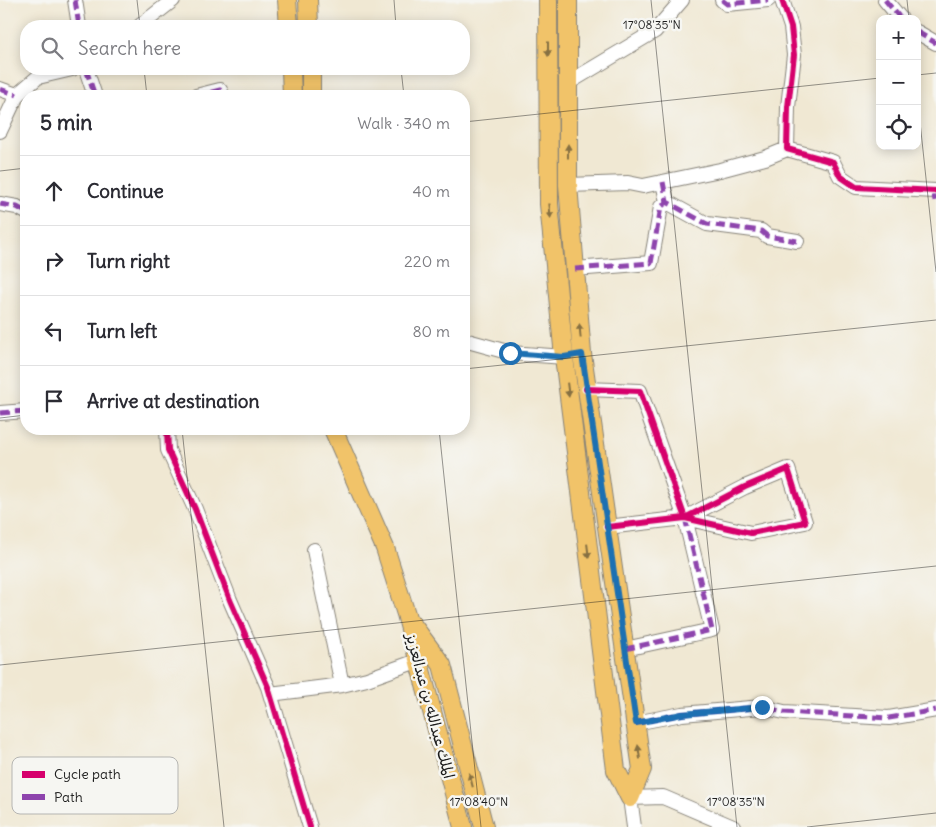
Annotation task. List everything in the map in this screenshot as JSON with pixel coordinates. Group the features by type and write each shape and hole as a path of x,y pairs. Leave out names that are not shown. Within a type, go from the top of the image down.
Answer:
{"main road":[{"path":"287,0 289,20"},
{"path":"308,0 309,20"},
{"path":"548,0 549,204 564,357 616,770 630,798"},
{"path":"568,0 568,185 586,389 642,769 630,798"},
{"path":"292,75 292,90"},
{"path":"311,75 311,90"},
{"path":"564,357 582,354"},
{"name":"الملك عبدالله بن عبدالعزيز","path":"336,435 385,548 406,614 417,661 463,827"},
{"name":"الملك عبدالله بن عبدالعزيز","path":"406,614 442,665 484,827"}],"street":[{"path":"75,0 78,20"},
{"path":"148,20 173,0"},
{"path":"568,83 655,30 682,0"},
{"path":"722,0 727,4 768,0"},
{"path":"782,0 791,27 794,55 788,107 788,150"},
{"path":"886,0 898,15"},
{"path":"921,34 936,43"},
{"path":"23,90 38,77 46,75"},
{"path":"88,75 93,90"},
{"path":"0,89 17,95"},
{"path":"0,130 20,92"},
{"path":"568,185 628,183 643,186 765,158 788,150 833,162 840,176 856,187 935,196"},
{"path":"663,182 667,202 707,224 761,231 767,236 797,242"},
{"path":"575,269 651,263 661,207 667,202"},
{"path":"0,204 20,209"},
{"path":"470,342 510,353 564,357"},
{"path":"586,389 640,391 685,518 712,630 625,649"},
{"path":"0,413 20,411"},
{"path":"167,435 168,450 195,509 270,694 310,827"},
{"path":"607,527 685,518 751,533 805,522 788,470 745,487 685,518"},
{"path":"314,550 342,685"},
{"path":"270,694 342,685 368,679 417,661"},
{"path":"636,723 682,714 762,707 784,712 889,718 936,710"},
{"path":"634,827 630,798 663,797 733,827"}],"marked path":[{"path":"75,0 78,20"},
{"path":"722,0 727,4 768,0"},
{"path":"885,0 898,15"},
{"path":"921,34 936,43"},
{"path":"88,75 93,90"},
{"path":"0,89 17,95"},
{"path":"663,182 667,202 707,224 761,231 767,236 797,241"},
{"path":"933,191 936,205"},
{"path":"575,269 651,263 661,207 667,202"},
{"path":"0,204 20,209"},
{"path":"0,413 20,411"},
{"path":"625,649 712,630 685,518"},
{"path":"635,723 682,714 762,707 784,712 889,718 936,710"}],"cycle path":[{"path":"782,0 791,27 794,55 788,107 787,149 833,162 840,176 856,187 936,191"},
{"path":"586,389 640,391 685,518 745,487 788,469 805,522 751,533 685,518 607,527"},
{"path":"167,435 168,450 195,509 230,600 268,687 310,827"}],"route":[{"path":"510,353 564,357 582,354 636,723 682,714 762,707"}]}
